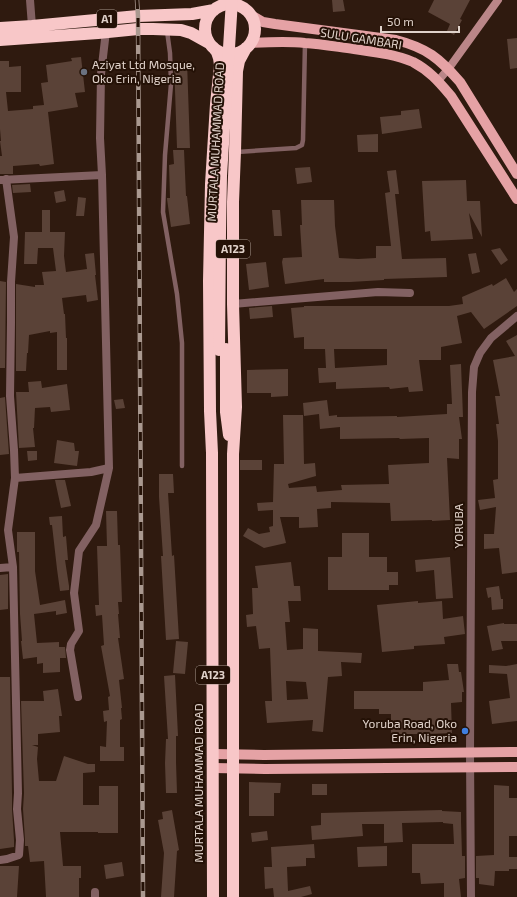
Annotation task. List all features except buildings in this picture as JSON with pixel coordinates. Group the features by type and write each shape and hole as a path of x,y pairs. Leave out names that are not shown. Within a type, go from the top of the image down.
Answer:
{"highway":[{"name":"A1","path":"0,28 138,16 192,14 218,6 240,4"},
{"name":"MURTALA MUHAMMAD ROAD","path":"233,897 233,454 236,407 232,304 233,202 237,71 239,61 253,38 255,26 240,4"},
{"name":"MURTALA MUHAMMAD ROAD","path":"212,453 217,431 222,350 227,177 240,4"},
{"name":"MURTALA MUHAMMAD ROAD","path":"213,897 212,453 210,412 209,281 211,184 220,65 217,52 211,45 205,32 205,26 210,15 218,6"},
{"name":"A1","path":"0,40 138,29 167,29 181,30 191,33 218,51 230,54 242,51 249,45"},
{"name":"MURTALA MUHAMMAD ROAD","path":"222,350 228,431 233,454"}],"main road":[{"path":"240,4 263,22 295,28 396,40 413,44 427,52 449,68 460,82 517,174"},
{"name":"SULU GAMBARI","path":"249,45 274,42 305,43 384,54 400,57 428,71 438,80 451,96 517,199"},
{"path":"213,754 272,755 517,752"},
{"path":"213,768 517,767"}],"street":[{"path":"30,0 32,26"},
{"path":"438,80 449,68 498,0"},
{"path":"78,697 70,650 71,644 79,631 74,593 79,551 96,524 110,468 100,138 101,74 106,32"},
{"path":"0,860 19,855 20,840 17,809 18,793 13,567 8,530 15,478 10,396 11,282 14,237 3,180 102,175"},
{"path":"232,304 378,292 410,293"},
{"name":"YORUBA","path":"471,897 470,753 472,392 474,367 480,353 491,338 517,316"},
{"path":"15,478 91,472 110,468"},
{"path":"0,568 13,567"}],"lane":[{"path":"167,29 170,53 171,84 165,155 163,212 177,294 182,343 182,466"},
{"path":"235,152 296,148 302,145 305,43"}],"railway":[{"path":"137,0 143,897"}],"place":[{"name":"Aziyat Ltd Mosque, Oko Erin, Nigeria","path":"84,72"},
{"name":"Yoruba Road, Oko Erin, Nigeria","path":"465,731"}]}
